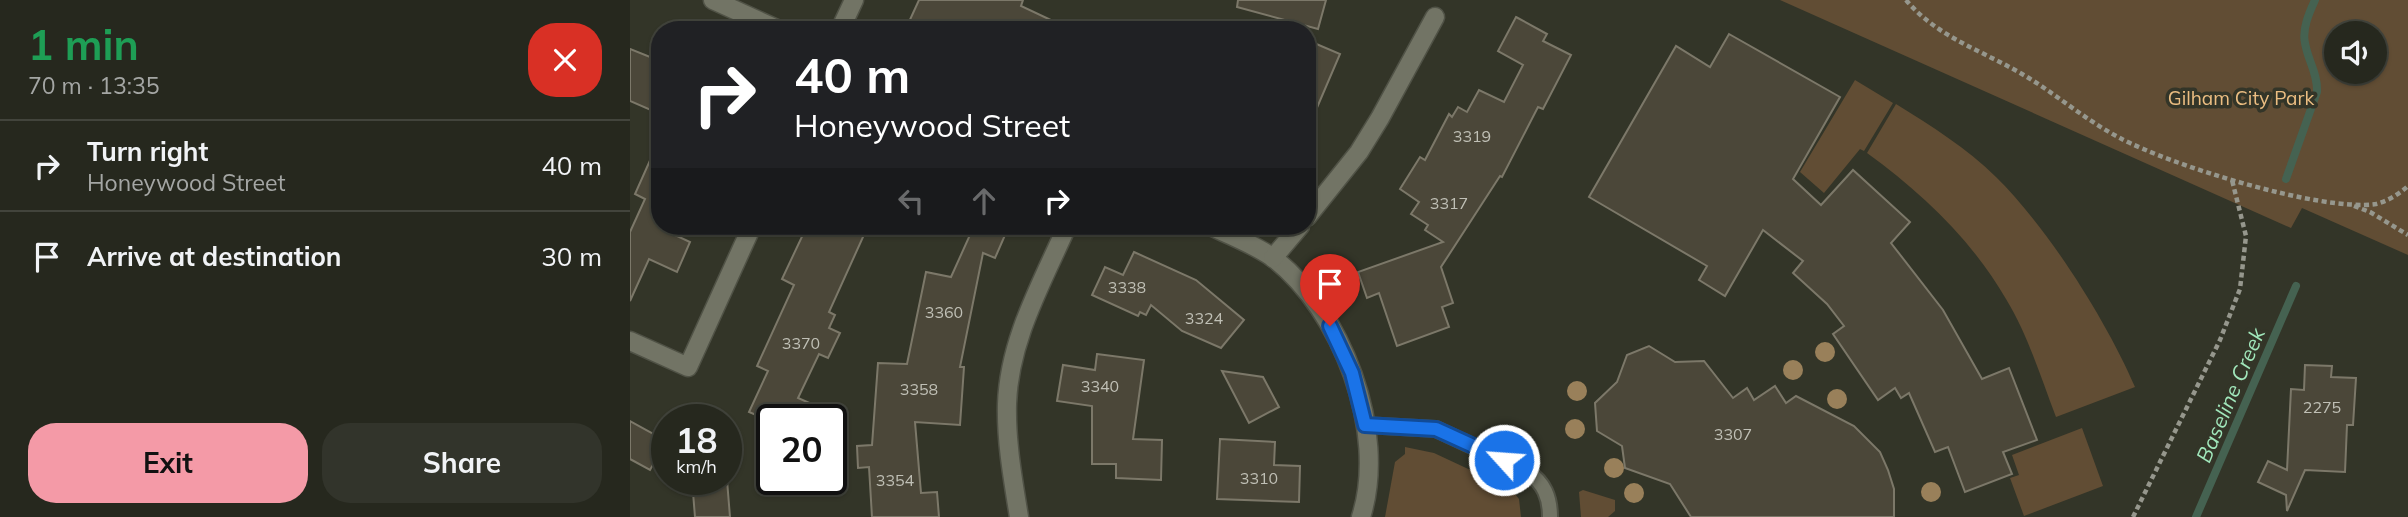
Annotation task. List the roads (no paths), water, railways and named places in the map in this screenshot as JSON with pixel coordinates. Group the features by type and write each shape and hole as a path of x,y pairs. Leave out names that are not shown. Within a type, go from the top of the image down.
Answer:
{"street":[{"path":"713,0 759,21"},
{"path":"844,21 854,0"},
{"path":"1316,206 1359,152 1381,118 1435,17"},
{"path":"630,341 688,368 748,235"},
{"path":"1019,517 1008,439 1007,403 1011,368 1020,332 1063,235"},
{"path":"1228,235 1273,258 1316,305 1342,346 1355,383 1365,425 1368,474 1361,517"},
{"path":"1273,258 1292,235"}],"lane":[{"path":"1365,425 1436,429 1528,472 1536,478 1547,494 1549,517"}],"waterway":[{"path":"2286,179 2317,92 2304,38 2315,0"},
{"name":"Baseline Creek","path":"2196,517 2296,286"}],"park label":[{"name":"Gilham City Park","path":"2241,98"}]}
